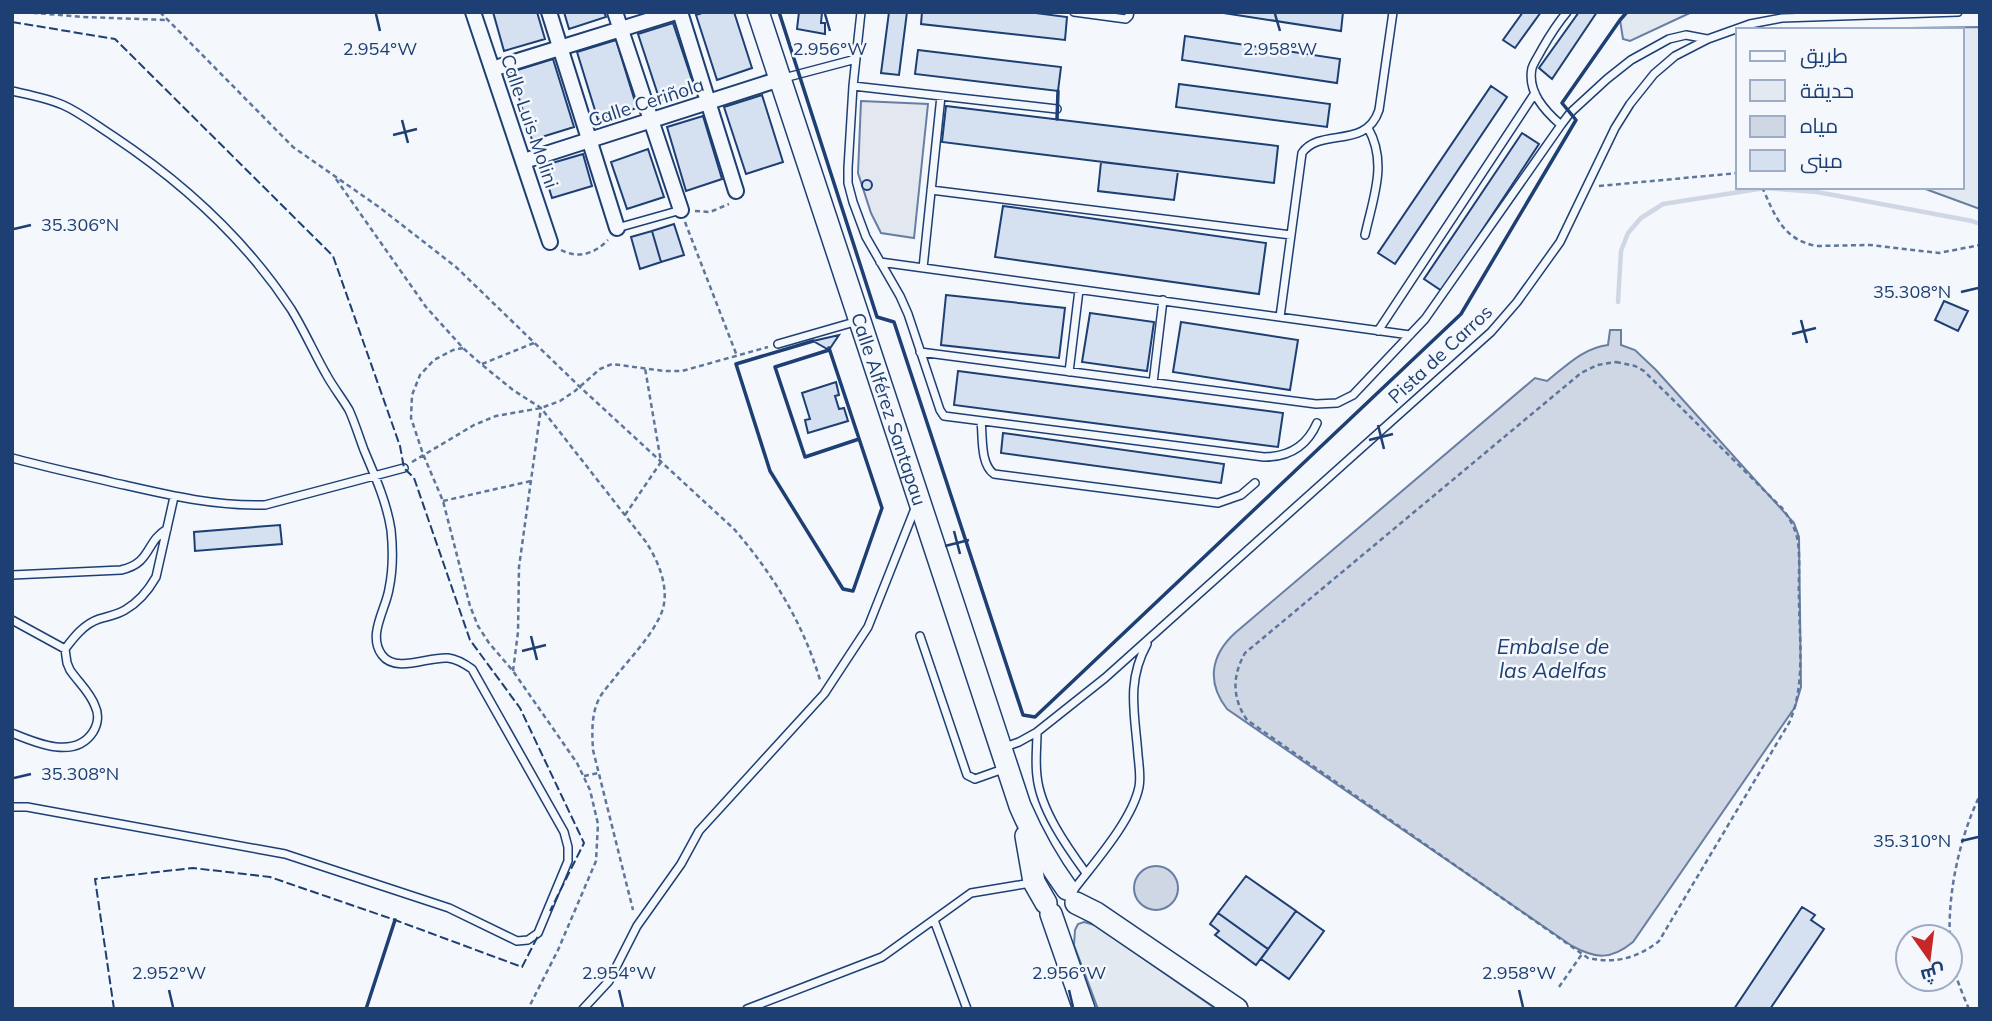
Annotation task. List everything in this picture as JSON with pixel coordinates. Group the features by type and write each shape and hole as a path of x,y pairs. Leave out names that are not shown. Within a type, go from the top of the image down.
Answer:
{"main road":[{"name":"Calle Alférez Santapau","path":"758,12 1020,806 1032,836 1048,863 1063,903 1058,939 1069,962 1084,1009"},
{"name":"Calle Alférez Santapau","path":"1020,806 1034,882 1063,903"},
{"path":"1063,903 1096,913 1237,1009"}],"street":[{"name":"Calle Luis Molini","path":"473,12 550,242"},
{"path":"549,12 617,228"},
{"path":"615,12 681,210"},
{"path":"492,69 678,12 736,191"},
{"name":"Calle Ceriñola","path":"524,161 780,79"}],"lane":[{"path":"861,12 853,86 848,183 866,237 904,305 944,416 1264,457 1275,457 1293,451 1308,440 1317,423"},
{"path":"1074,12 1126,19 1130,12"},
{"path":"1280,317 1301,158 1306,148 1361,132 1374,122 1379,110 1393,12"},
{"path":"1561,125 1545,111 1535,93 1532,68 1567,12"},
{"name":"Pista de Carros","path":"1739,28 1782,18 1958,12"},
{"name":"Pista de Carros","path":"920,636 967,775 975,779 1004,758 1019,742 1037,732 1105,678 1491,332 1517,302 1560,242 1615,128 1654,74 1675,56 1708,39 1736,29"},
{"path":"920,352 1316,404 1337,403 1353,394 1425,319 1570,113 1607,79 1652,47 1686,35 1708,39"},
{"path":"780,79 856,60"},
{"path":"853,86 1057,109"},
{"path":"12,91 63,105 145,158 193,197 238,243 279,292 349,412 388,513 393,549 389,591 377,628 380,652 397,663 447,658 460,661 472,670 564,832 568,861 538,933 522,941 449,908 285,854 27,807 12,807"},
{"path":"1378,331 1535,93"},
{"path":"923,268 941,96"},
{"path":"1365,235 1379,167 1377,148 1368,128"},
{"path":"931,190 1291,235"},
{"path":"617,228 681,210"},
{"path":"880,262 1409,335"},
{"path":"1069,372 1079,290"},
{"path":"1153,383 1163,300"},
{"path":"778,344 859,320"},
{"path":"981,421 985,459 988,470 993,474 1218,503 1241,495 1255,483"},
{"path":"12,458 174,497 221,504 265,505 404,468"},
{"path":"12,733 55,747 75,745 92,733 97,720 96,708 69,670 65,649 88,626 123,611 142,597 156,577 174,497"},
{"path":"583,1009 609,981 637,926 681,864 699,831 824,694 868,627 918,499"},
{"path":"12,575 130,568 143,560 155,538 167,529"},
{"path":"12,620 65,649"},
{"path":"1063,903 1121,826 1136,799 1140,772 1133,691 1136,666 1151,638"},
{"path":"1037,732 1037,777 1043,800 1068,847 1086,873"},
{"path":"747,1009 882,957 971,893 1034,882"},
{"path":"934,920 967,1009"}],"path":[{"path":"24,12 167,20"},
{"path":"160,12 293,147 379,206 456,267 579,387 734,529 769,573 796,618 824,694"},
{"path":"1586,188 1736,173"},
{"path":"335,176 426,307 481,364 541,408 646,542 657,561 662,582 661,613 599,698 592,733 593,751 637,926"},
{"path":"1763,189 1786,231 1793,238 1808,244 1870,245 1939,253 1980,245"},
{"path":"736,191 731,202 722,208 710,212 681,210 737,356"},
{"path":"550,242 564,253 581,256 600,248 617,228"},
{"path":"481,364 534,343"},
{"path":"404,468 474,425 496,416 541,408 560,401 600,369 612,364 664,371 682,370 778,344"},
{"path":"463,348 453,350 427,366 415,384 410,407 411,418 443,501 470,606 478,626 513,671 584,776 595,806 598,824 596,861 558,950 528,1009"},
{"path":"1616,362 1644,371 1789,518 1798,541 1799,681 1796,706 1789,723 1659,941 1640,954 1619,960 1598,960 1582,954 1247,720 1238,704 1235,685 1236,673 1245,653 1581,373 1597,365 1616,362"},
{"path":"625,515 661,462 645,368"},
{"path":"513,671 519,567 541,408"},
{"path":"443,501 531,481"},
{"path":"584,776 599,773"},
{"path":"1969,1009 1955,973 1951,937 1952,901 1959,852 1980,794"},
{"path":"1559,987 1582,954"}],"green space":[{"path":"1627,12 1692,12 1630,41 1623,39 1620,20"},
{"path":"1980,27 1980,209 1925,189 1964,189 1964,28 1909,28"},
{"path":"1084,922 1095,925 1216,1009 1098,1009 1074,945 1075,930 1078,924"}],"shaded area":[{"path":"861,101 928,104 914,238 881,233 871,213 858,173"}],"water":[{"name":"Embalse de las Adelfas","path":"1610,330 1621,330 1621,345 1635,350 1656,370 1794,523 1799,537 1801,687 1795,707 1633,942 1618,952 1603,956 1572,946 1227,709 1216,689 1214,669 1221,650 1235,633 1535,378 1547,381 1583,354 1608,345"},
{"path":"1156,866 1172,872 1178,888 1172,904 1156,910 1140,904 1134,888 1140,872"}],"building":[{"path":"493,12 537,12 545,39 504,51"},
{"path":"564,12 604,12 606,17 569,29"},
{"path":"705,12 734,12 752,68 717,80 696,15"},
{"path":"799,12 822,12 821,23 825,23 825,34 797,29"},
{"path":"889,12 907,12 899,75 881,73"},
{"path":"922,12 1028,12 1067,17 1065,40 921,24"},
{"path":"1217,12 1343,12 1341,31"},
{"path":"1523,12 1541,12 1515,48 1503,40"},
{"path":"1579,12 1597,12 1552,79 1539,68"},
{"path":"673,23 695,89 660,101 638,34"},
{"path":"1185,36 1340,59 1337,83 1182,60"},
{"path":"616,40 637,108 598,120 577,52"},
{"path":"918,50 1061,67 1058,91 915,74"},
{"path":"553,59 574,127 532,140 511,72"},
{"path":"1179,84 1330,104 1327,127 1176,107"},
{"path":"1491,86 1507,97 1395,264 1378,253"},
{"path":"762,95 783,162 746,174 724,107"},
{"path":"946,106 1278,146 1274,183 942,142"},
{"path":"703,116 722,179 686,191 667,127"},
{"path":"1522,133 1539,144 1442,291 1424,279"},
{"path":"648,149 664,197 627,209 611,162"},
{"path":"583,154 592,186 552,198 542,166"},
{"path":"1101,162 1178,171 1174,200 1098,191"},
{"path":"867,180 871,181 871,189 867,190 863,189 862,185 863,181"},
{"path":"1003,206 1266,243 1259,294 995,257"},
{"path":"674,224 684,255 661,262 652,231"},
{"path":"652,231 661,262 640,269 631,237"},
{"path":"946,295 1065,308 1059,358 941,345"},
{"path":"1944,301 1968,311 1958,331 1935,320"},
{"path":"1090,313 1154,322 1147,371 1082,362"},
{"path":"1181,322 1298,340 1290,390 1173,372"},
{"path":"839,335 829,350 813,341"},
{"path":"958,371 1283,413 1278,447 954,405"},
{"path":"836,382 839,395 835,396 839,409 844,408 848,421 808,433 805,420 810,419 802,393"},
{"path":"1003,433 1224,464 1221,483 1001,453"},
{"path":"280,525 282,544 195,551 194,532"},
{"path":"1246,876 1296,911 1268,949 1218,913"},
{"path":"1802,907 1815,915 1811,920 1824,929 1770,1009 1734,1009"},
{"path":"1296,911 1324,931 1289,979 1261,959"},
{"path":"1218,913 1268,949 1256,965 1215,935 1219,931 1210,924"}],"waterway":[{"path":"1618,302 1621,251 1628,233 1641,218 1663,204 1759,189"},
{"path":"1778,189 1817,192 1980,224"}],"fence":[{"path":"12,22 115,39 333,256 400,446 404,468 414,478 470,640 520,708 584,843 550,911"},
{"path":"114,1009 95,879 193,868 270,877 522,967 538,936"}],"wall":[{"path":"779,12 877,317 894,322 1023,715 1035,717 1461,314 1576,120 1562,103 1627,12"},
{"path":"1057,119 1058,91"},
{"path":"813,341 736,364 770,471 843,589 853,591 882,508 829,348"},
{"path":"829,350 775,367 805,457 859,439"},
{"path":"366,1009 395,920"}]}
